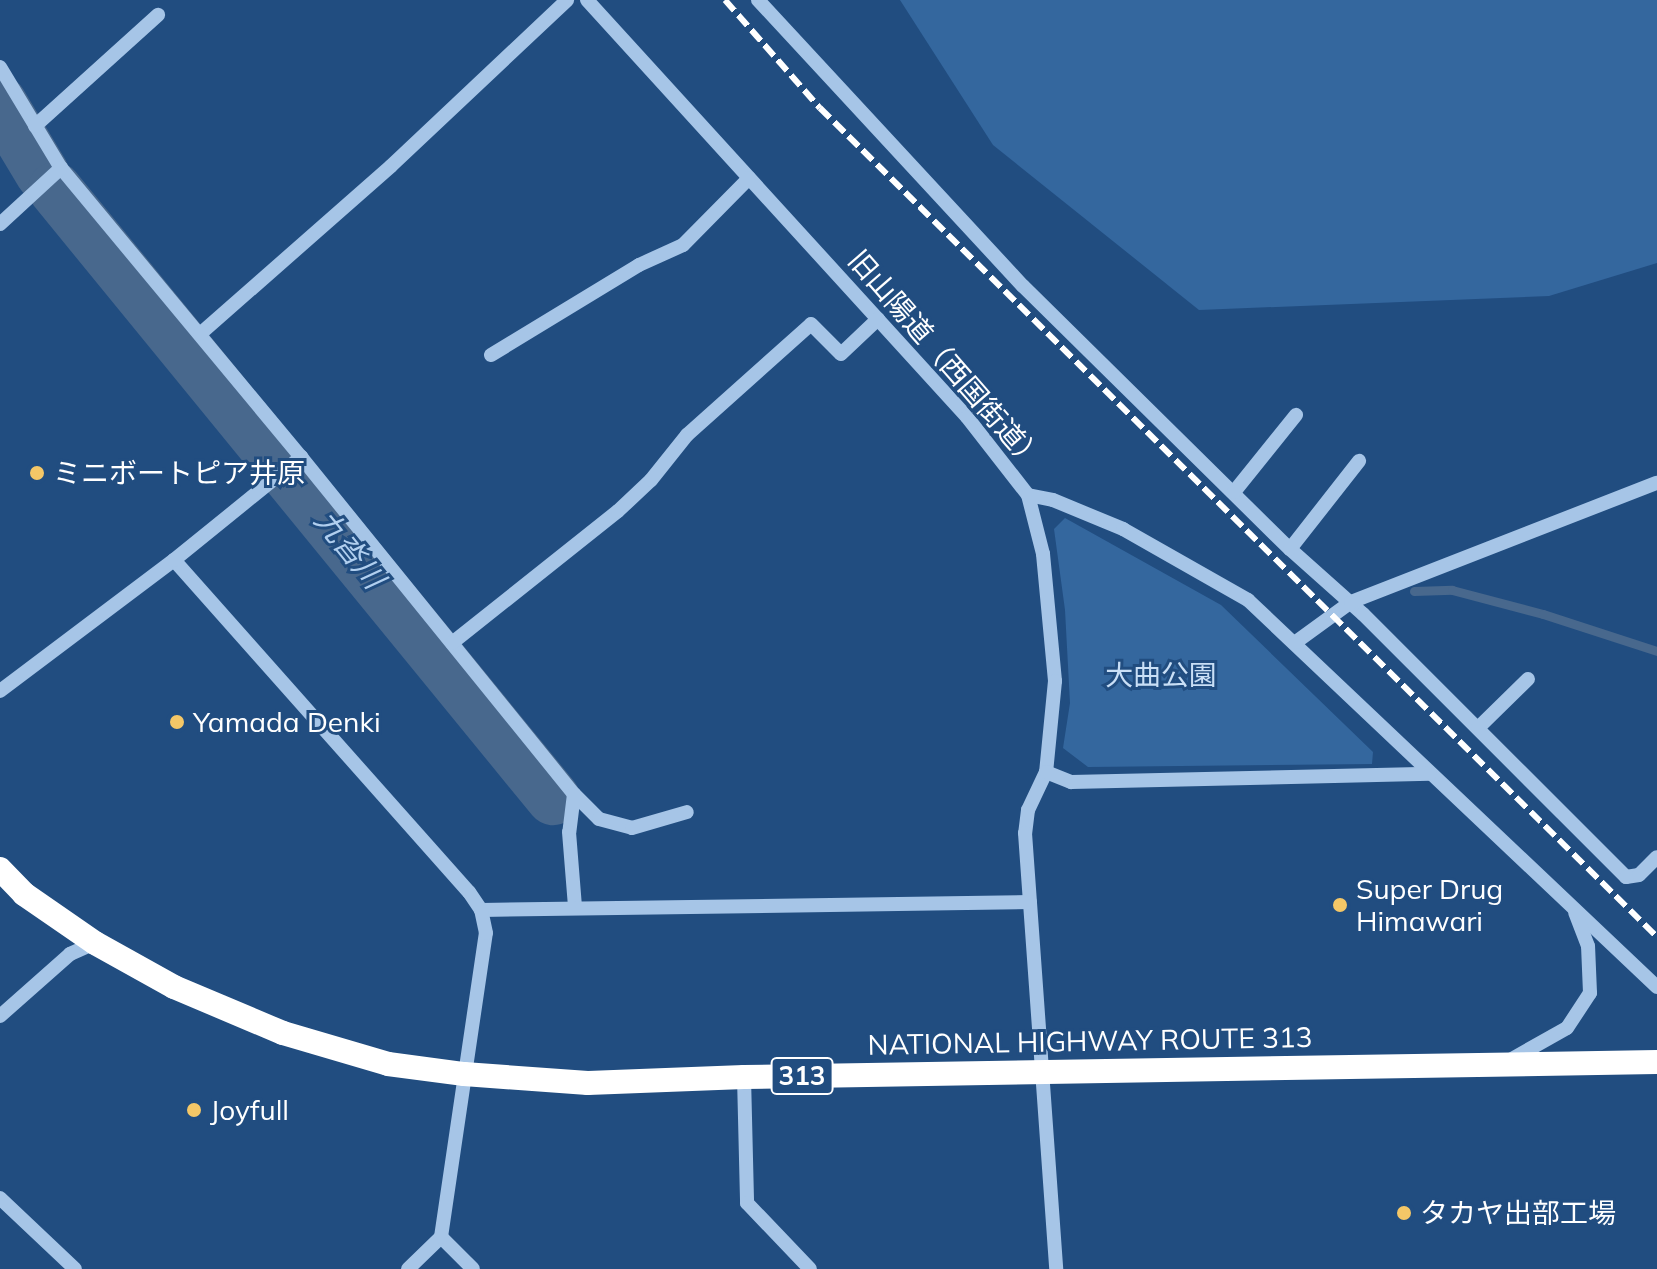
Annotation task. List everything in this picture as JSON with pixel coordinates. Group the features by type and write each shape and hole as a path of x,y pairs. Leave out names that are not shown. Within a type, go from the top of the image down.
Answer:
{"highway":[{"name":"NATIONAL HIGHWAY ROUTE 313","path":"0,869 24,894 95,943 174,987 283,1033 388,1064 464,1074 588,1083 744,1077 1657,1062"}],"street":[{"path":"200,334 391,166 567,0"},
{"name":"旧山陽道（西国街道）","path":"587,0 967,417 1028,495 1043,554 1055,681 1046,772 1028,810 1025,833 1056,1269"},
{"path":"758,0 859,114 1023,286 1290,549 1351,602 1626,877 1639,875 1657,857"},
{"path":"35,126 158,15"},
{"path":"0,67 61,168 301,457 574,794 599,819 632,828 687,812"},
{"path":"0,224 61,168"},
{"path":"491,355 639,265 683,245 749,178"},
{"path":"452,643 618,511 651,480 687,435 811,324 841,354 878,319"},
{"path":"1234,492 1296,415"},
{"path":"0,691 174,560 301,457"},
{"path":"1290,549 1359,461"},
{"path":"1296,642 1351,602 1657,483"},
{"path":"1028,495 1053,500 1123,529 1248,600 1296,642 1430,774 1657,987"},
{"path":"174,560 469,892 481,910 486,933 441,1237 408,1269"},
{"path":"1478,728 1528,679"},
{"path":"1046,772 1071,782 1430,774"},
{"path":"574,794 569,832 575,906"},
{"path":"481,910 575,906 1030,902"},
{"path":"1503,1064 1567,1028 1590,993 1588,946 1573,907"},
{"path":"0,1016 70,954 95,943"},
{"path":"744,1077 747,1203 810,1269"},
{"path":"0,1198 75,1269"},
{"path":"441,1237 473,1269"}],"green space":[{"path":"900,0 1657,0 1657,263 1549,296 1199,310 993,145"},
{"name":"大曲公園","path":"1065,518 1221,605 1373,752 1372,764 1088,767 1063,748 1070,703 1065,610 1054,529"}],"waterway":[{"name":"九沓川","path":"0,103 42,173"},
{"name":"九沓川","path":"55,189 553,798"},
{"path":"1414,591 1452,590 1543,614 1657,651"}],"railway":[{"path":"725,0 820,108 1657,937"}],"place":[{"name":"ミニボートピア井原","path":"37,473"},
{"name":"Yamada Denki","path":"177,722"},
{"name":"Super Drug Himawari","path":"1340,905"},
{"name":"Joyfull","path":"194,1110"},
{"name":"タカヤ出部工場","path":"1404,1213"}]}
